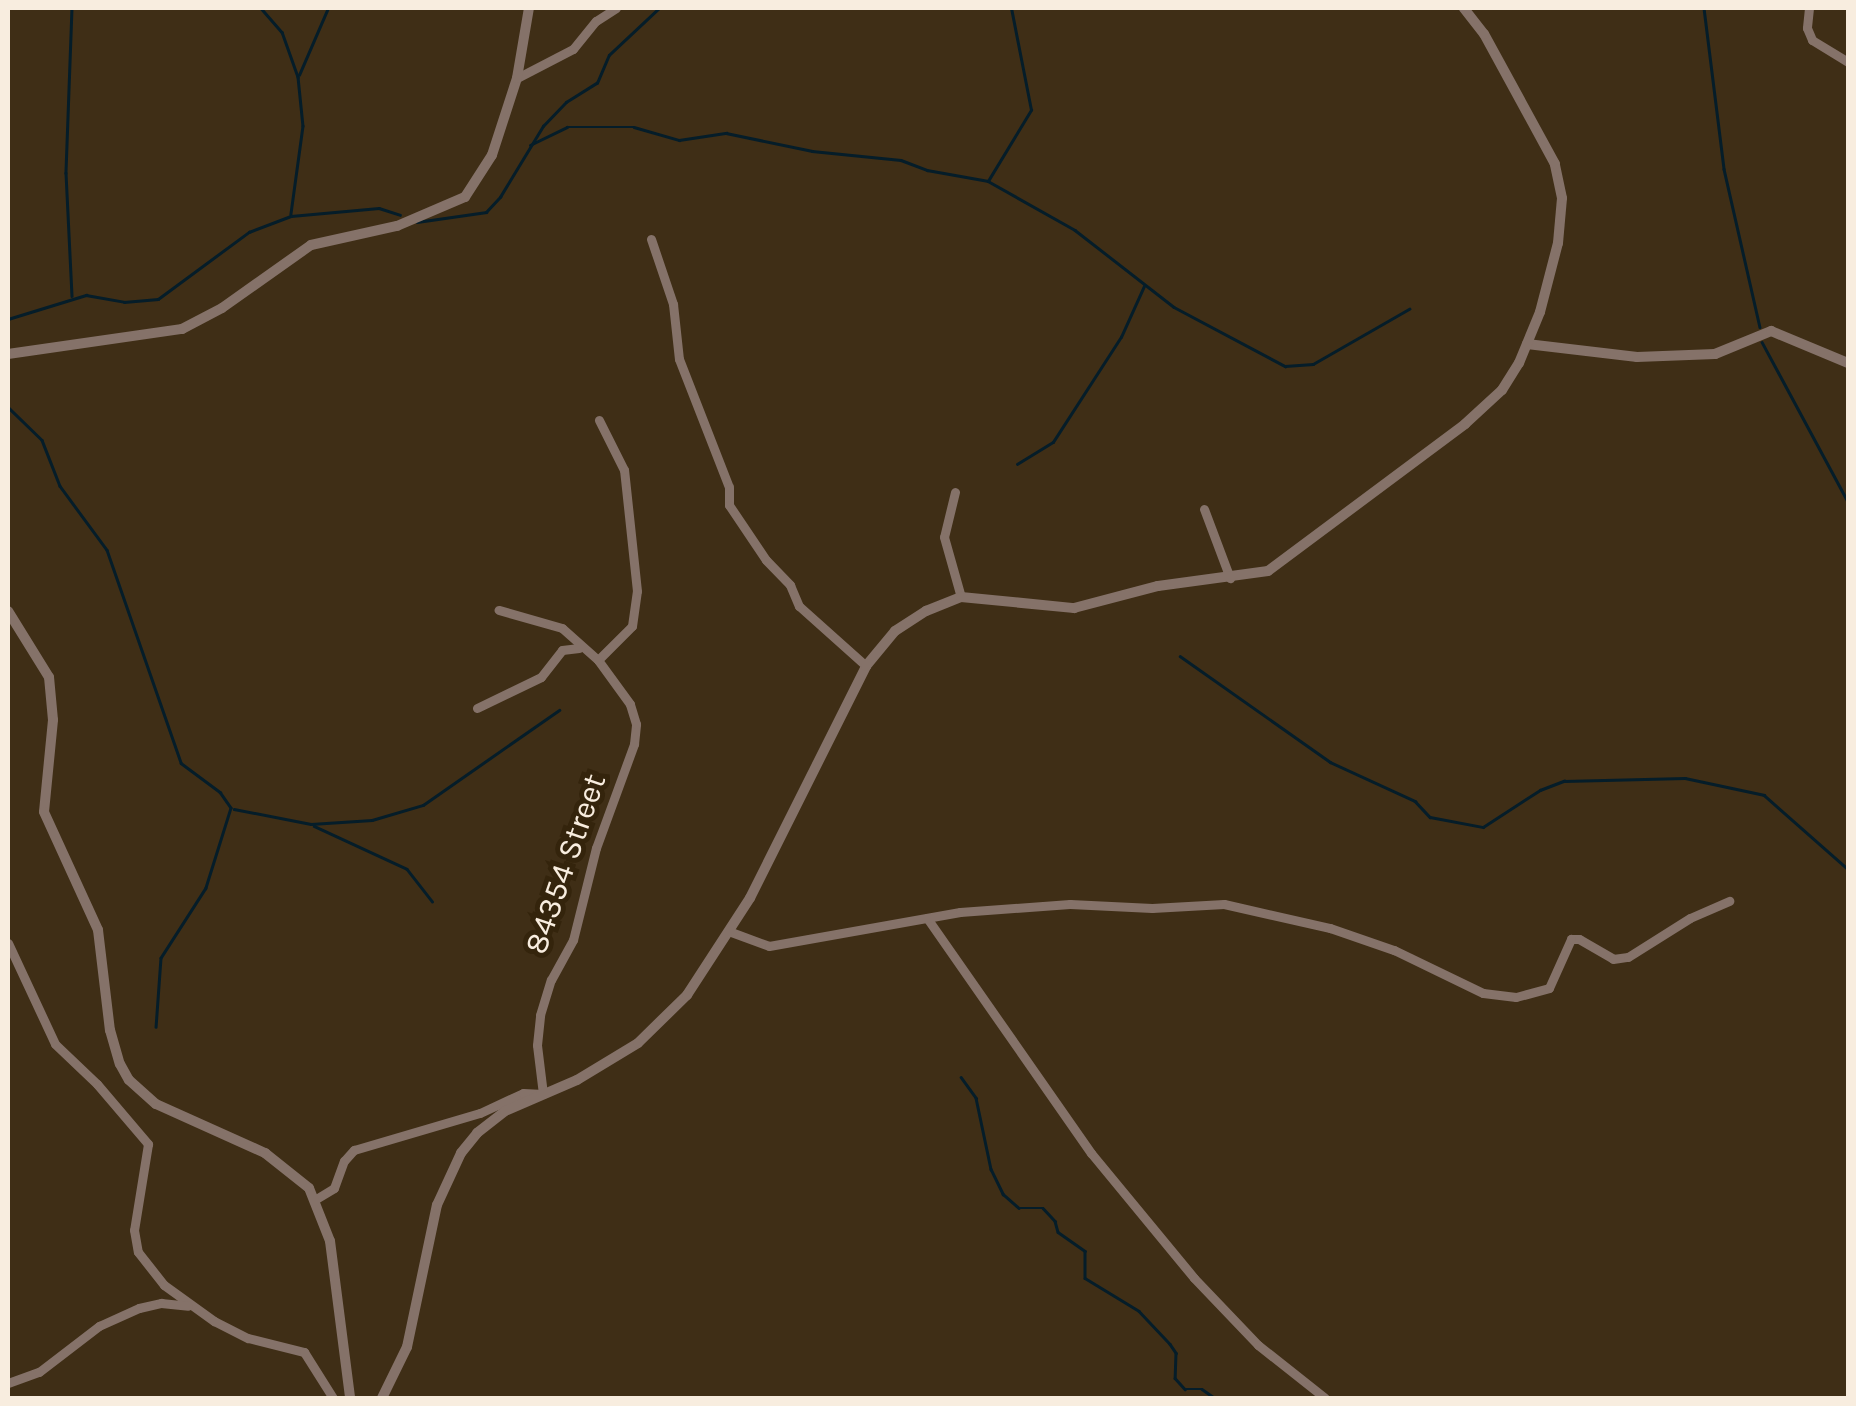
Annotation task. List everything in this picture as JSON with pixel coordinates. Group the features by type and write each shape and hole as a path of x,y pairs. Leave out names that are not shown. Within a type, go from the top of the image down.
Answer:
{"street":[{"path":"8,354 182,329 222,308 311,246 397,226 466,197 485,171 518,78 529,8"},
{"path":"518,78 573,49 596,21 616,8"},
{"path":"382,1398 416,1315 436,1205 461,1153 476,1133 505,1112 577,1080 638,1043 686,995 731,932 866,666 895,631 926,610 961,597 1074,608 1158,586 1268,571 1465,424 1502,390 1527,344 1558,242 1562,198 1556,164 1484,34 1464,8"},
{"path":"1809,8 1807,28 1812,40 1848,62"},
{"path":"651,239 673,304 679,359 730,487 729,506 766,560 790,585 800,606 866,666"},
{"path":"1527,344 1610,356 1686,355 1730,350 1772,331 1848,364"},
{"path":"499,610 562,628 579,648 598,660 632,626 637,591 624,470 599,420"},
{"path":"955,492 944,537 961,597"},
{"path":"1204,509 1230,578"},
{"path":"8,611 49,677 53,720 44,812 98,930 110,1030 120,1064 129,1080 156,1104 265,1153 298,1176 316,1199 330,1242 350,1398"},
{"path":"477,708 540,678 562,650 579,648"},
{"name":"84354 Street","path":"543,1094 540,1016 552,980 573,940 596,848 636,732 630,704 598,660"},
{"path":"731,932 769,946 927,918 1070,904 1152,908 1224,904 1262,909 1394,950 1484,993 1516,997 1548,988 1571,939 1579,938 1613,958 1628,957 1690,918 1728,901"},
{"path":"927,918 1092,1153 1182,1264 1258,1345 1325,1398"},
{"path":"8,943 23,968 55,1044 98,1084 148,1144 134,1230 138,1252 164,1285 190,1306 248,1338 304,1352 333,1398"},
{"path":"316,1199 334,1188 344,1161 354,1150 480,1113 523,1094 543,1094"},
{"path":"8,1383 40,1372 98,1326 139,1308 161,1303 190,1306"}],"waterway":[{"path":"72,8 66,173 72,296"},
{"path":"261,8 282,32 298,77 303,126 291,214"},
{"path":"299,75 328,8"},
{"path":"417,222 486,212 500,197 543,126 566,102 597,83 609,55 659,8"},
{"path":"988,181 1031,110 1011,8"},
{"path":"1704,8 1724,169 1760,327"},
{"path":"530,145 567,127 634,127 679,140 726,133 812,151 901,160 927,170 988,181 1075,230 1174,307 1285,366 1313,364 1409,309"},
{"path":"8,319 86,295 124,302 158,299 249,232 291,216 379,208 400,215"},
{"path":"1017,464 1053,442 1121,337 1144,286"},
{"path":"1762,342 1848,502"},
{"path":"8,407 42,440 60,486 107,550 181,763 220,792 231,808 206,888 161,958 156,1027"},
{"path":"1180,656 1330,762 1415,801 1430,817 1483,827 1540,790 1564,781 1685,778 1764,795 1848,869"},
{"path":"234,809 311,824 372,820 423,805 559,710"},
{"path":"314,826 407,869 432,901"},
{"path":"961,1077 976,1098 991,1169 1003,1194 1019,1208 1043,1208 1055,1221 1058,1232 1085,1251 1085,1278 1139,1311 1170,1344 1176,1353 1175,1378 1185,1389 1202,1389 1215,1398"}]}
